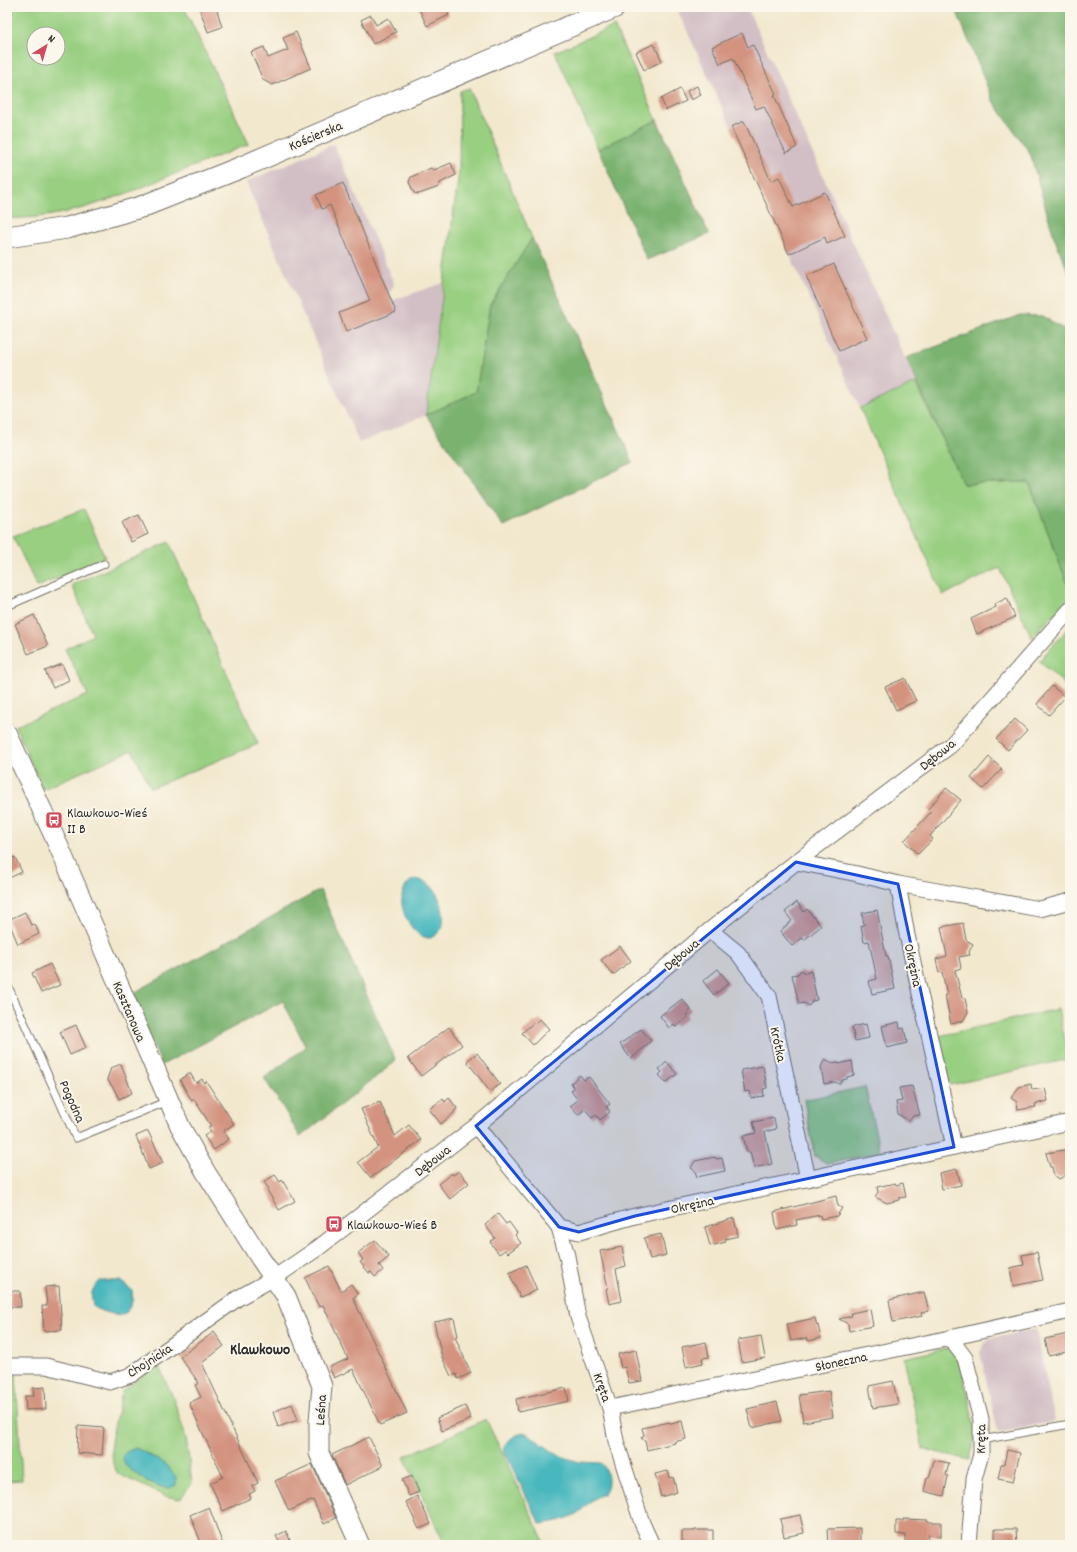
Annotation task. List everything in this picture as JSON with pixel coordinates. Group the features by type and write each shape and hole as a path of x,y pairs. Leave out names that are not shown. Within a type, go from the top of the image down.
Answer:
{"main road":[{"name":"Kościerska","path":"7,237 67,228 141,207 242,167 615,7"}],"street":[{"name":"Dębowa","path":"274,1278 318,1248 476,1126 710,930 796,862 951,745 1070,610"},
{"name":"Kasztanowa","path":"7,734 59,847 180,1126 205,1171 274,1278"},
{"path":"796,862 853,873 898,884 1040,910 1070,901"},
{"name":"Okrężna","path":"898,884 907,935 954,1147"},
{"name":"Krótka","path":"710,930 738,953 769,996 808,1179"},
{"name":"Okrężna","path":"559,1227 579,1232 635,1216 1070,1122"},
{"path":"476,1126 559,1227"},
{"name":"Kręta","path":"559,1227 567,1256 578,1317 610,1408 616,1441 642,1523 652,1545"},
{"name":"Chojnicka","path":"7,1366 46,1366 110,1382 131,1374 238,1298 274,1278"},
{"name":"Leśna","path":"274,1278 286,1296 322,1386 319,1421 319,1453 360,1545"},
{"name":"Słoneczna","path":"610,1408 950,1338 1070,1311"},
{"name":"Kręta","path":"950,1338 965,1358 981,1419 981,1454 974,1479 969,1545"}],"lane":[{"path":"7,606 104,564"},
{"name":"Pogodna","path":"7,984 76,1138 168,1100"},
{"path":"981,1440 1070,1424"}],"highlighted area":[{"path":"796,862 898,884 954,1147 635,1216 579,1232 559,1227 476,1126"}],"shaded area":[{"path":"676,7 747,7 916,383 860,408"},
{"path":"334,144 394,284 390,293 393,300 443,283 426,415 359,443 246,182"},
{"path":"1036,1329 1055,1421 998,1433 980,1352 988,1339"}],"green space":[{"path":"7,7 184,7 249,144 121,196 84,208 46,216 7,218"},
{"path":"955,7 1070,7 1070,276 1054,237 1030,153 993,101"},
{"path":"614,26 657,120 598,149 555,52"},
{"path":"469,88 532,238 490,305 476,392 426,415 459,172 460,91"},
{"path":"657,120 709,234 647,260 598,149"},
{"path":"532,238 633,462 503,526 426,415 476,392 490,305"},
{"path":"1020,315 1042,316 1070,333 1070,591 1029,482 963,484 906,358"},
{"path":"916,383 963,484 1029,482 1070,591 1070,597 1032,638 1000,568 943,595 860,408"},
{"path":"84,509 105,557 37,587 13,536"},
{"path":"169,542 258,744 151,788 132,750 43,789 15,726 88,695 65,649 93,635 72,585"},
{"path":"1070,626 1070,689 1039,661"},
{"path":"320,890 396,1061 300,1137 264,1078 306,1047 283,1001 162,1065 130,995"},
{"path":"1058,1009 1069,1059 950,1085 939,1036"},
{"path":"865,1087 880,1152 828,1164 815,1156 804,1100"},
{"path":"948,1348 959,1356 976,1432 970,1460 923,1449 904,1358"},
{"path":"158,1365 173,1397 186,1438 192,1483 180,1499 165,1496 118,1474 113,1464 111,1441 122,1391","holes":["136,1448 165,1464 167,1489 159,1485 126,1452"]},
{"path":"16,1374 22,1480 7,1481 7,1376"},
{"path":"486,1419 545,1545 445,1545 404,1457"}],"water":[{"path":"414,879 424,881 433,888 439,898 443,911 442,928 437,934 430,938 421,936 415,931 409,924 402,908 403,891 407,884"},
{"path":"100,1281 120,1281 132,1290 131,1304 123,1315 104,1312 93,1306 92,1292 94,1287"},
{"path":"526,1433 558,1455 579,1462 601,1463 606,1470 608,1478 606,1491 593,1499 580,1511 568,1518 540,1524 503,1449 507,1442 512,1438"},
{"path":"136,1448 165,1464 176,1477 176,1485 167,1489 147,1481 125,1465 122,1456 126,1452"}],"building":[{"path":"199,7 216,7 222,27 208,32"},
{"path":"418,7 445,7 449,15 427,26"},
{"path":"371,15 376,25 388,18 396,32 373,44 361,20"},
{"path":"296,32 311,68 272,85 263,80 251,52 264,47 268,58 288,50 283,38"},
{"path":"742,33 748,47 753,45 776,94 774,95 797,147 786,153 764,106 756,109 733,58 720,64 712,47"},
{"path":"654,44 662,61 644,70 636,52"},
{"path":"697,86 701,95 691,100 687,91"},
{"path":"680,89 686,101 666,110 661,99"},
{"path":"744,121 771,181 779,177 793,207 825,192 845,236 827,244 825,237 789,254 731,127"},
{"path":"451,163 456,175 440,183 439,187 419,194 414,193 409,182 411,177 431,168 434,170"},
{"path":"343,183 396,312 346,332 339,313 370,301 330,205 322,209 316,195"},
{"path":"834,264 867,338 839,351 806,276"},
{"path":"139,515 148,534 131,542 122,522"},
{"path":"1007,598 1015,617 977,634 971,619 996,607 995,604"},
{"path":"34,615 48,646 28,654 15,624"},
{"path":"62,664 69,680 53,688 45,671"},
{"path":"905,678 916,701 896,710 885,687"},
{"path":"1052,686 1065,697 1049,715 1037,704"},
{"path":"1015,719 1027,730 1008,750 996,739"},
{"path":"989,757 1002,769 983,789 971,778"},
{"path":"946,788 961,800 930,836 933,839 918,854 904,841 931,812 928,809"},
{"path":"15,857 22,872 7,879 7,860"},
{"path":"797,902 804,912 807,909 821,926 804,940 802,938 792,946 780,931 792,921 785,912"},
{"path":"877,910 886,956 888,956 895,989 872,994 869,981 877,979 869,941 864,942 861,926 864,925 862,913"},
{"path":"25,912 31,925 35,924 39,934 18,944 8,920"},
{"path":"963,923 966,940 973,944 969,952 970,955 959,957 961,968 955,970 962,998 965,998 968,1012 963,1021 951,1024 942,972 939,973 936,959 947,956 941,927"},
{"path":"620,946 631,961 613,975 601,960"},
{"path":"50,964 60,985 41,993 32,973"},
{"path":"718,969 729,983 714,995 703,981"},
{"path":"801,970 805,973 811,971 817,1000 812,1001 809,1006 804,1003 799,1004 792,975 798,974"},
{"path":"682,999 691,1010 686,1015 688,1017 676,1027 674,1024 669,1028 660,1016"},
{"path":"540,1019 549,1029 533,1045 522,1033 534,1022 535,1023"},
{"path":"899,1022 900,1029 904,1028 907,1043 887,1048 882,1026"},
{"path":"866,1024 869,1038 855,1041 852,1027"},
{"path":"76,1025 86,1048 70,1055 60,1032"},
{"path":"449,1027 462,1045 421,1076 408,1058"},
{"path":"641,1029 651,1041 631,1059 620,1044"},
{"path":"477,1053 500,1084 490,1092 467,1061"},
{"path":"825,1059 832,1063 838,1062 838,1064 852,1061 854,1075 842,1080 839,1084 835,1082 824,1084 821,1067"},
{"path":"667,1062 677,1074 666,1083 659,1075 662,1072 659,1069"},
{"path":"121,1064 132,1093 119,1099 107,1079 111,1068"},
{"path":"763,1066 767,1088 763,1089 764,1096 751,1098 750,1091 745,1092 741,1070"},
{"path":"190,1073 196,1083 202,1079 204,1083 206,1081 234,1124 223,1131 229,1139 214,1150 204,1136 211,1131 208,1127 211,1126 194,1099 192,1101 180,1080"},
{"path":"580,1075 584,1080 589,1077 610,1104 606,1107 610,1112 600,1120 596,1115 592,1118 585,1109 578,1115 570,1106 578,1100 571,1091 574,1088 571,1083"},
{"path":"1031,1084 1032,1090 1045,1088 1048,1101 1035,1104 1036,1107 1018,1110 1017,1102 1011,1098 1019,1087"},
{"path":"912,1086 920,1115 913,1116 909,1121 898,1114 896,1102 902,1101 899,1088"},
{"path":"449,1098 457,1108 454,1113 441,1124 429,1109 443,1099 445,1102"},
{"path":"380,1102 395,1136 409,1125 421,1140 371,1178 358,1162 378,1147 361,1109"},
{"path":"774,1118 776,1129 765,1132 772,1164 754,1168 750,1152 747,1152 743,1136 756,1133 753,1122"},
{"path":"148,1131 163,1163 149,1169 136,1136"},
{"path":"1070,1149 1070,1163 1066,1164 1068,1174 1059,1179 1054,1177 1052,1167 1050,1167 1046,1153"},
{"path":"715,1157 716,1159 722,1158 725,1171 697,1177 695,1171 691,1168 695,1161"},
{"path":"957,1169 961,1185 942,1189 939,1173"},
{"path":"459,1171 469,1183 450,1199 438,1184 452,1173 453,1175"},
{"path":"275,1175 280,1182 282,1180 295,1201 279,1210 264,1182"},
{"path":"895,1183 896,1185 903,1183 906,1197 887,1203 875,1197 878,1192 877,1187"},
{"path":"836,1196 838,1206 842,1208 837,1216 821,1219 820,1215 796,1220 797,1225 777,1230 774,1212"},
{"path":"498,1214 506,1224 509,1222 517,1233 515,1235 521,1243 508,1253 505,1250 499,1254 490,1242 495,1238 485,1225"},
{"path":"734,1218 738,1236 725,1239 726,1242 710,1246 705,1227"},
{"path":"661,1234 666,1255 650,1259 644,1238"},
{"path":"375,1240 389,1257 379,1265 383,1270 375,1277 371,1272 369,1273 360,1262 363,1260 358,1253"},
{"path":"622,1247 626,1266 616,1269 622,1301 609,1304 606,1289 608,1288 600,1251"},
{"path":"1037,1252 1043,1280 1013,1286 1010,1268 1024,1265 1022,1255"},
{"path":"526,1265 537,1290 520,1297 509,1273"},
{"path":"329,1266 341,1291 351,1284 358,1294 353,1298 407,1413 380,1425 353,1369 334,1378 329,1367 348,1359 323,1305 319,1307 305,1278"},
{"path":"59,1286 62,1330 44,1331 42,1306 47,1306 45,1287"},
{"path":"10,1291 20,1291 21,1307 10,1307"},
{"path":"924,1292 929,1311 921,1313 922,1316 893,1322 889,1300"},
{"path":"870,1309 873,1326 849,1331 848,1324 839,1319 852,1316 851,1313"},
{"path":"454,1318 458,1336 455,1337 471,1373 458,1379 456,1374 451,1376 442,1357 434,1322"},
{"path":"815,1318 821,1338 808,1341 807,1338 791,1341 787,1324"},
{"path":"214,1332 224,1346 202,1363 258,1483 252,1486 255,1491 249,1494 251,1498 223,1511 210,1483 223,1477 189,1403 201,1397 195,1385 199,1383 180,1357"},
{"path":"1068,1334 1070,1351 1049,1356 1045,1339"},
{"path":"761,1336 765,1358 742,1362 738,1340"},
{"path":"706,1342 709,1357 702,1358 703,1363 686,1367 682,1347"},
{"path":"636,1350 642,1381 629,1383 625,1367 621,1368 618,1354"},
{"path":"893,1381 898,1404 873,1408 869,1386"},
{"path":"45,1387 46,1409 26,1410 25,1396 34,1396 33,1388"},
{"path":"566,1388 569,1401 518,1412 516,1399"},
{"path":"829,1391 833,1417 803,1422 799,1395"},
{"path":"777,1402 782,1421 752,1428 747,1409"},
{"path":"292,1404 298,1420 278,1427 273,1412"},
{"path":"465,1406 471,1419 442,1431 437,1418"},
{"path":"682,1421 686,1439 647,1450 645,1441 641,1438 644,1435 642,1428"},
{"path":"78,1426 104,1428 102,1455 77,1453"},
{"path":"369,1437 383,1466 345,1485 332,1455"},
{"path":"1007,1450 1020,1453 1013,1482 998,1479 1001,1464 1004,1464"},
{"path":"934,1460 949,1463 944,1496 924,1491"},
{"path":"312,1464 336,1518 324,1524 313,1500 289,1511 275,1481"},
{"path":"668,1471 670,1478 673,1477 677,1492 661,1497 655,1474"},
{"path":"412,1476 419,1492 409,1496 402,1480"},
{"path":"417,1496 431,1524 419,1529 406,1502"},
{"path":"209,1507 223,1545 202,1545 190,1515"},
{"path":"800,1515 804,1533 784,1537 780,1519"},
{"path":"903,1519 941,1522 941,1536 928,1535 928,1545 905,1545 905,1535 896,1534 896,1521 903,1521"},
{"path":"860,1528 860,1545 828,1545 827,1529"},
{"path":"995,1529 1016,1529 1017,1545 995,1545"},
{"path":"713,1530 713,1545 682,1545 682,1531"},
{"path":"286,1531 292,1545 281,1545 276,1536"}],"place":[{"name":"Klawkowo-Wieś II B","path":"54,820"},
{"name":"Klawkowo-Wieś B","path":"334,1224"}],"district":[{"name":"Klawkowo","path":"260,1348"}]}
